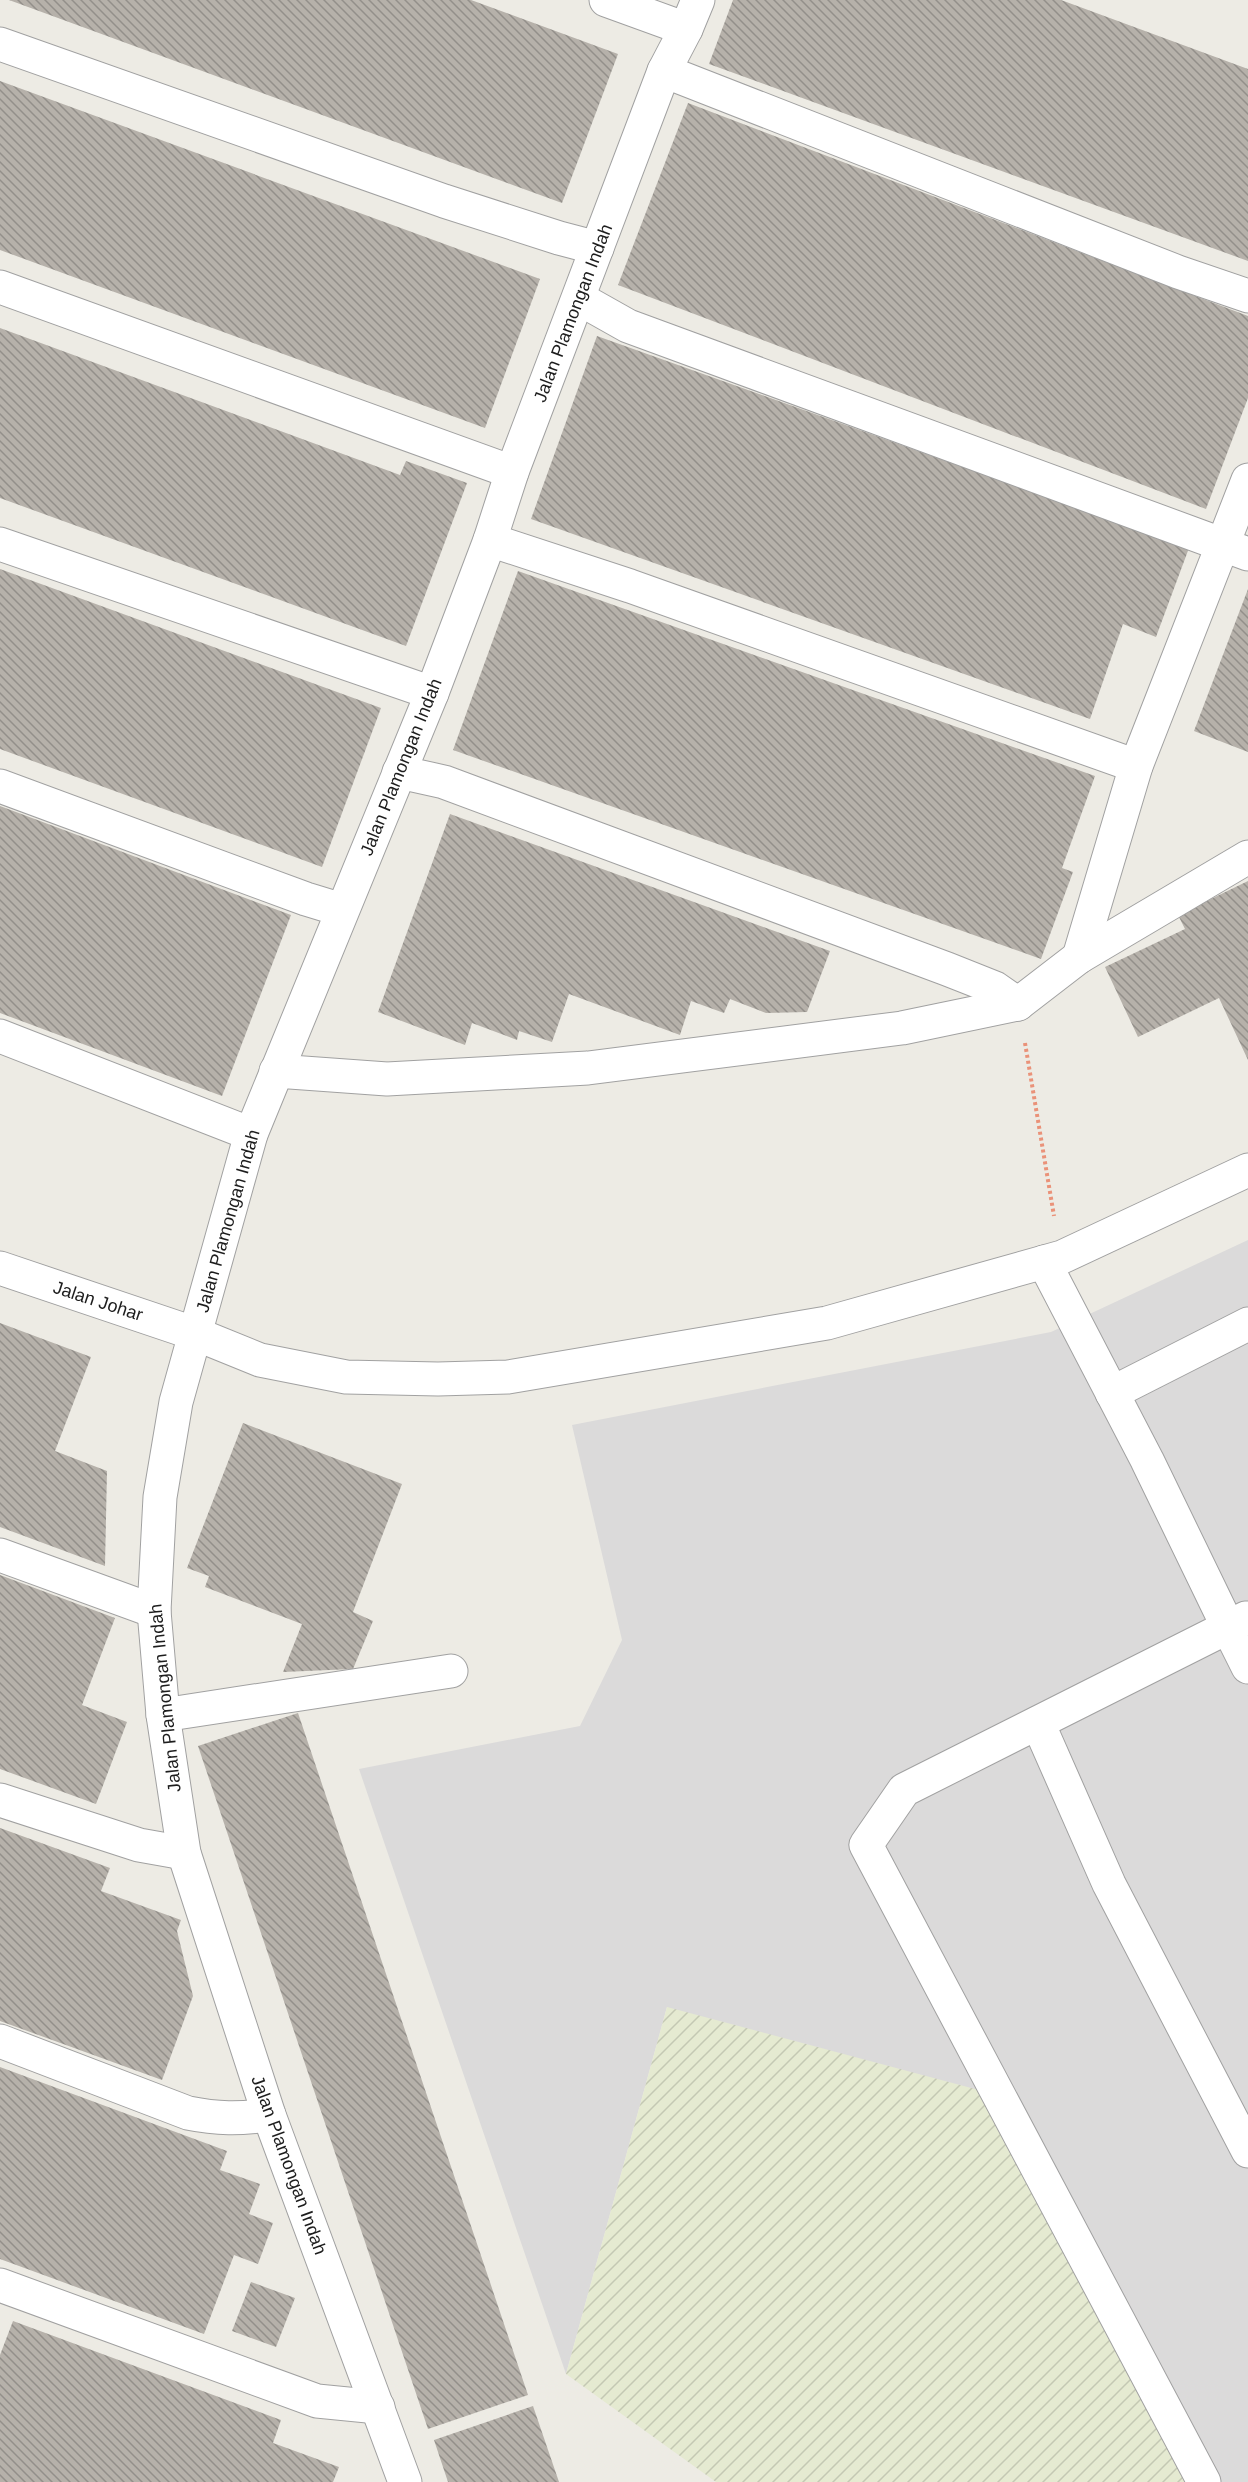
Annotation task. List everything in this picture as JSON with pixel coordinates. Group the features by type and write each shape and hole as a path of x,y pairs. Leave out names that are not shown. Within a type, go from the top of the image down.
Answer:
{"street":[{"path":"606,0 692,15"},
{"name":"Jalan Plamongan Indah","path":"405,2482 269,2115 184,1853 163,1715 154,1611 160,1497 176,1402 251,1134 432,693 490,540 512,472 580,298 664,71 692,15"},
{"path":"0,44 444,201 597,248"},
{"path":"664,71 1178,272 1248,296"},
{"path":"0,287 512,472"},
{"path":"580,298 628,326 1235,550"},
{"path":"1079,957 1137,766 1235,550 1248,480"},
{"path":"490,540 641,590 1137,766"},
{"path":"0,544 432,693"},
{"path":"399,772 444,782 936,965 995,988 1018,1004"},
{"path":"0,786 306,899 342,910"},
{"path":"276,1071 387,1079 588,1068 902,1028 1018,1004 1079,957 1248,857"},
{"path":"0,1036 251,1134"},
{"name":"Jalan Johar","path":"0,1268 195,1334 260,1359 346,1377 438,1379 508,1377 826,1323 1053,1260 1248,1170"},
{"path":"1053,1260 1112,1393 1238,1622 1248,1667"},
{"path":"1112,1393 1248,1324"},
{"path":"0,1555 154,1611"},
{"path":"1204,2482 866,1845 904,1790 1238,1622"},
{"path":"163,1715 451,1671"},
{"path":"1038,1723 1109,1884 1248,2151"},
{"path":"0,1800 139,1845 184,1853"},
{"path":"0,2041 188,2113 217,2119 269,2115"},
{"path":"0,2285 317,2401 378,2406"}],"path":[{"path":"1018,1004 1053,1260"}],"shaded area":[{"path":"1248,1240 1248,2482 1188,2482 667,2007 566,2374 359,1769 580,1726 622,1640 572,1425 1051,1332"}],"green space":[{"path":"667,2007 990,2093 1188,2482 716,2482 566,2374"}],"building":[{"path":"9,0 471,0 618,54 562,203"},
{"path":"733,0 1061,0 1248,69 1248,261 709,64"},
{"path":"0,81 540,279 485,428 0,250"},
{"path":"688,103 1248,316 1248,398 1206,509 618,285"},
{"path":"0,328 400,475 406,461 467,483 406,646 0,498"},
{"path":"597,336 1189,548 1156,637 1123,624 1090,719 531,519"},
{"path":"0,569 381,708 322,867 0,749"},
{"path":"518,571 1095,776 1062,868 1073,872 1041,959 453,750"},
{"path":"1248,589 1248,752 1194,731"},
{"path":"0,806 291,915 222,1096 0,1013"},
{"path":"450,814 830,951 807,1012 766,1013 730,999 724,1013 691,1001 680,1035 569,994 552,1042 519,1031 517,1040 472,1023 465,1045 378,1012"},
{"path":"1248,881 1248,1060 1219,998 1138,1037 1105,967 1185,929 1178,915"},
{"path":"0,1323 91,1357 55,1451 107,1471 105,1566 0,1527"},
{"path":"243,1423 402,1484 353,1612 373,1621 353,1669 283,1672 302,1624 205,1587 209,1576 187,1568"},
{"path":"0,1575 115,1618 82,1705 127,1722 96,1804 0,1769"},
{"path":"298,1713 528,2395 428,2429 198,1746"},
{"path":"0,1828 110,1868 101,1891 181,1920 177,1931 193,1996 162,2080 0,2021"},
{"path":"0,2067 227,2151 220,2170 260,2184 249,2214 273,2223 258,2264 234,2255 204,2334 0,2259"},
{"path":"251,2282 295,2298 276,2347 232,2331"},
{"path":"13,2321 281,2420 273,2443 339,2467 333,2482 0,2482 0,2355"},
{"path":"533,2406 559,2482 448,2482 434,2440"}]}
